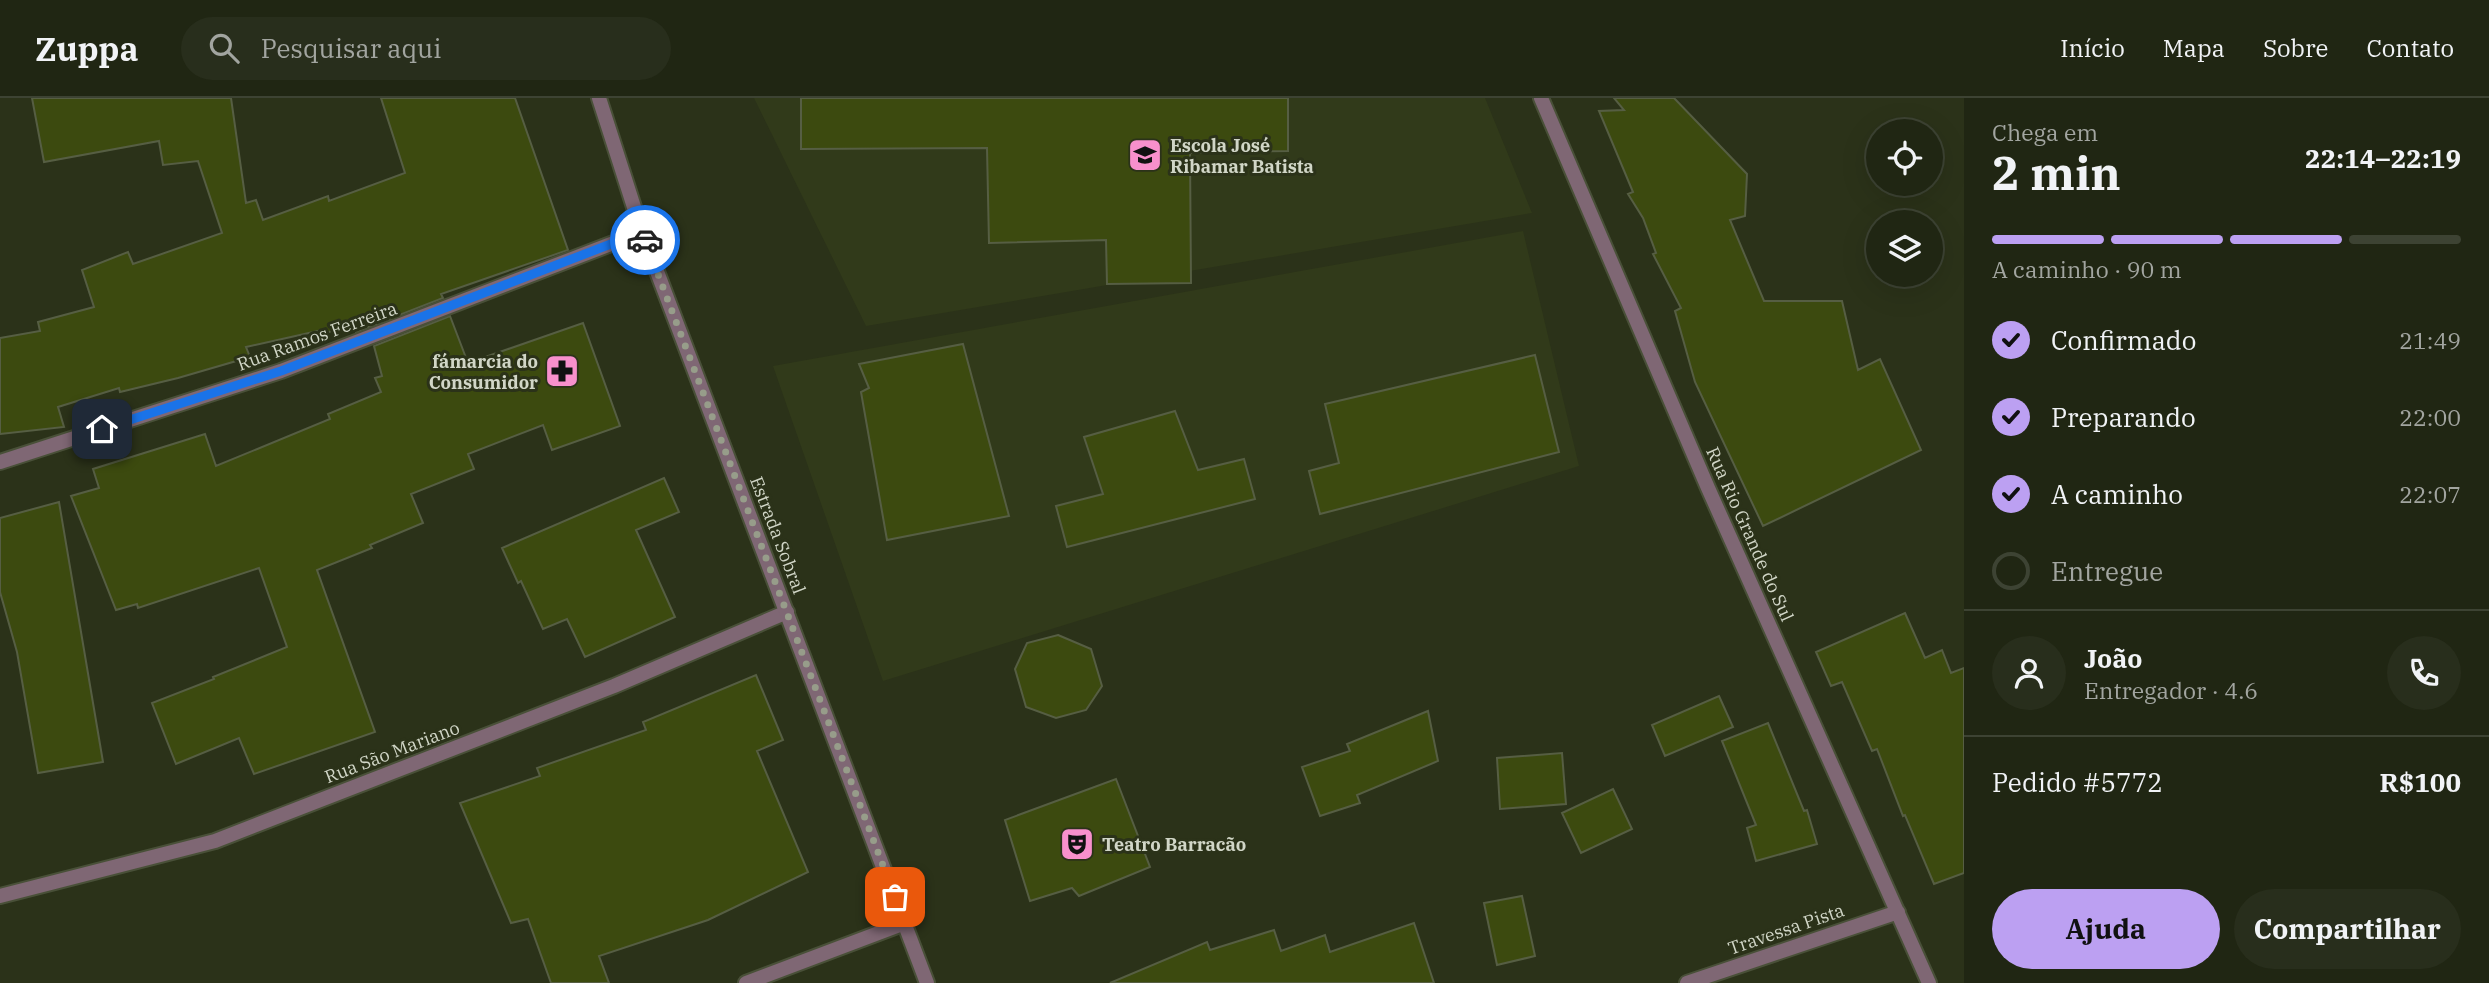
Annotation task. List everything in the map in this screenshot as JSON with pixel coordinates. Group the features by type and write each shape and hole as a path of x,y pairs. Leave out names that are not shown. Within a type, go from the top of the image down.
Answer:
{"street":[{"name":"Estrada Sobral","path":"599,98 642,232 927,983"},
{"name":"Rua Rio Grande do Sul","path":"1541,98 1708,488 1929,983"},
{"name":"Rua Ramos Ferreira","path":"0,462 281,371 642,232"},
{"name":"Rua São Mariano","path":"0,896 215,841 589,696 787,612"},
{"name":"Travessa Pista","path":"1687,983 1898,912"},
{"path":"746,983 905,922"}],"shaded area":[{"name":"Escola José Ribamar Batista","path":"754,98 1485,98 1532,213 866,326"},
{"path":"1523,231 1579,466 883,681 773,366"}],"building":[{"path":"32,98 231,98 246,203 256,200 263,220 328,196 329,201 405,173 381,98 515,98 568,250 441,294 443,298 356,332 352,322 320,336 318,331 246,347 250,357 120,392 119,388 58,407 64,427 0,434 0,338 40,331 38,322 94,307 82,270 128,252 133,264 222,233 198,161 163,165 159,141 44,162"},
{"path":"801,98 1288,98 1288,151 1190,153 1191,283 1107,284 1106,240 989,243 987,148 801,149"},
{"path":"1614,98 1674,98 1747,174 1745,216 1730,220 1764,301 1842,301 1858,370 1880,359 1921,450 1763,526 1695,382 1675,311 1681,308 1653,254 1656,253 1643,218 1628,194 1633,192 1599,111 1624,110"},
{"path":"450,316 468,363 583,323 620,426 552,450 543,425 468,454 474,469 411,494 423,523 370,545 372,548 317,570 375,732 254,774 239,738 176,764 152,703 287,647 259,568 138,608 137,604 116,610 71,496 99,488 93,469 205,434 216,466 330,419 328,414 381,392 375,378 382,376 374,346"},
{"path":"963,344 1009,516 887,540 861,392 869,388 859,364"},
{"path":"1535,355 1559,452 1320,514 1309,471 1339,463 1325,404"},
{"path":"1175,411 1198,470 1244,459 1255,499 1067,547 1056,506 1103,494 1084,437"},
{"path":"664,478 679,512 636,530 675,617 585,657 567,619 543,629 502,548"},
{"path":"59,502 103,762 38,773 17,652 0,592 0,518"},
{"path":"1905,613 1925,658 1942,650 1951,673 1964,668 1964,873 1934,884 1905,815 1903,816 1877,749 1872,751 1842,682 1831,686 1816,652"},
{"path":"1058,635 1091,649 1102,686 1086,710 1056,718 1026,707 1015,669 1027,643"},
{"path":"756,675 783,740 757,751 808,872 708,920 599,956 609,983 551,983 528,919 511,923 460,803 540,776 537,768 646,730 643,722"},
{"path":"1719,696 1733,727 1665,756 1652,725"},
{"path":"1428,711 1438,761 1357,795 1360,803 1320,816 1302,767 1350,751 1347,744"},
{"path":"1768,723 1804,811 1807,810 1817,844 1756,861 1747,828 1756,825 1722,741"},
{"path":"1562,753 1566,804 1500,809 1497,758"},
{"name":"Teatro Barracão","path":"1116,779 1150,867 1079,896 1072,888 1030,901 1005,820"},
{"path":"1613,789 1632,829 1581,853 1562,813"},
{"path":"1522,896 1535,956 1497,965 1484,903"},
{"path":"1414,923 1434,983 1110,983 1207,942 1210,950 1274,930 1281,951 1325,935 1330,952"}],"way so far":[{"path":"645,240 895,897"}],"place":[{"name":"Escola José Ribamar Batista","path":"1145,155"},
{"name":"fámarcia do Consumidor","path":"562,371"},
{"name":"Teatro Barracão","path":"1077,844"}],"route":[{"path":"102,429 281,371 642,232 645,240"}]}
